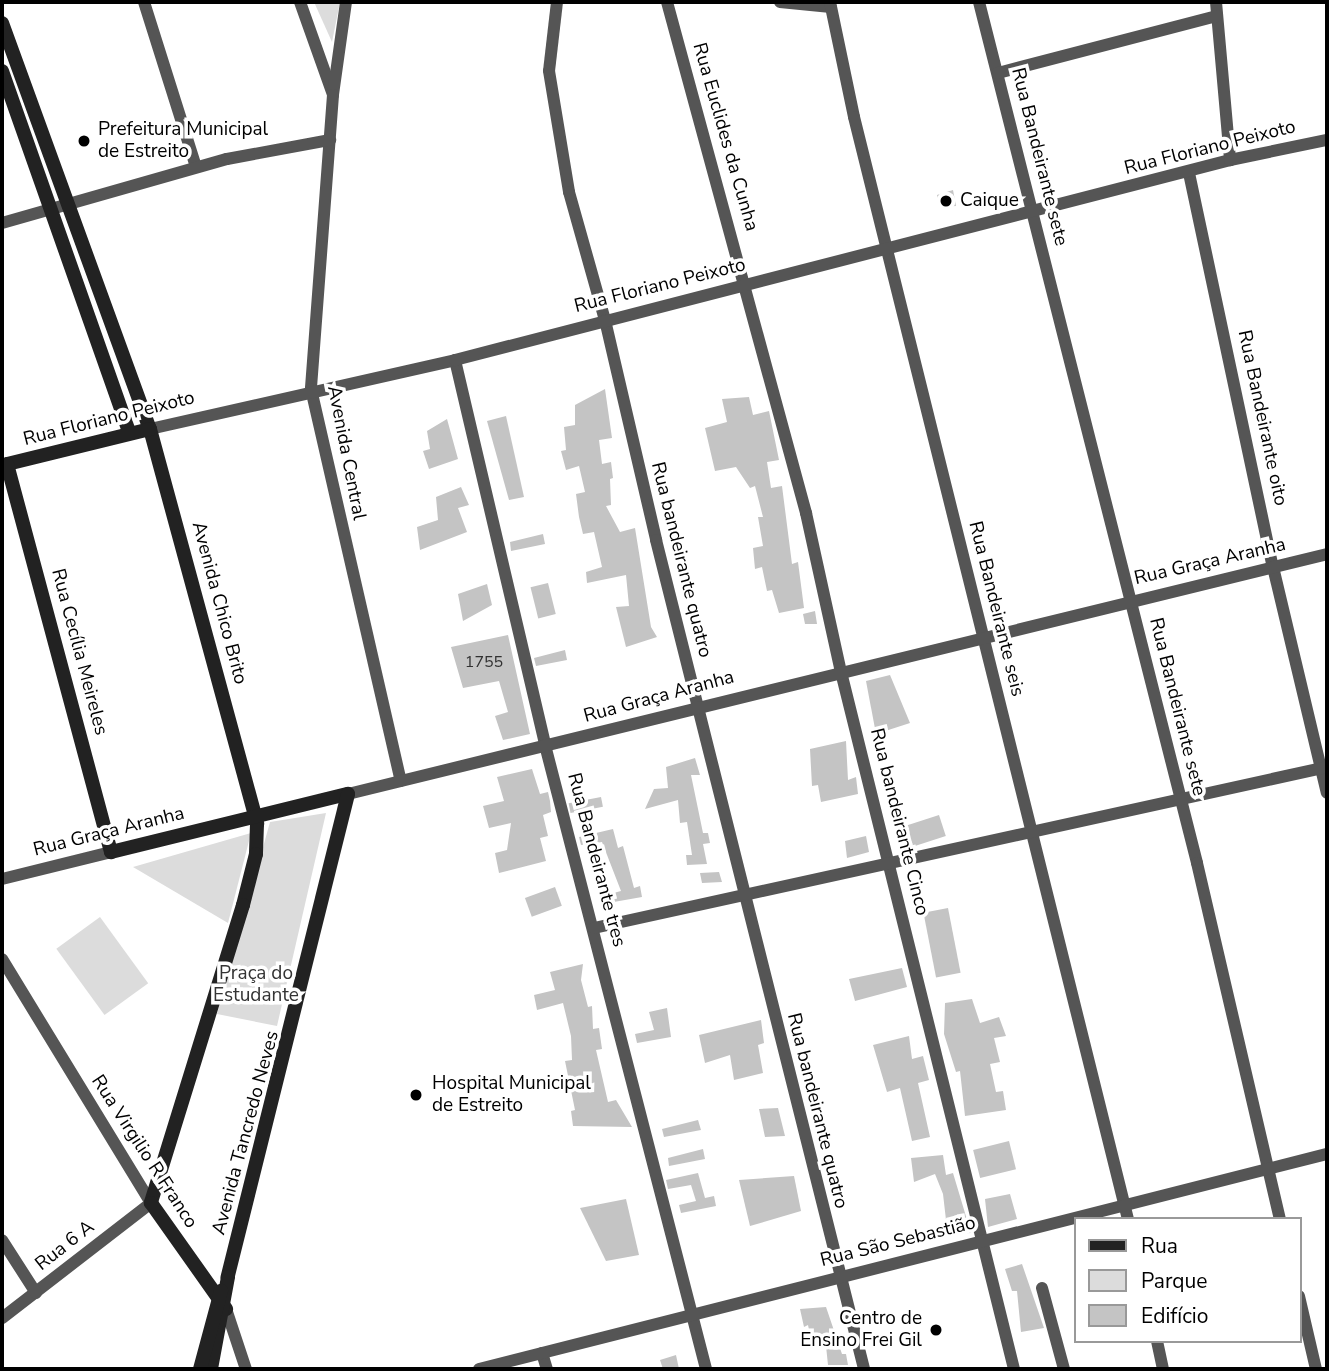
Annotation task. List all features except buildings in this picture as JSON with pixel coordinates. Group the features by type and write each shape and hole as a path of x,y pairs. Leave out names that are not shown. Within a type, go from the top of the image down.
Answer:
{"main road":[{"name":"Avenida Chico Brito","path":"2,23 150,429 255,817 258,838 243,905 151,1203"},
{"path":"2,71 129,432"},
{"name":"Rua Floriano Peixoto","path":"4,465 129,432 150,429"},
{"name":"Rua Cecília Meireles","path":"4,465 111,852"},
{"name":"Rua Graça Aranha","path":"111,852 348,794"},
{"name":"Avenida Tancredo Neves","path":"200,1369 222,1302 348,794"},
{"name":"Rua Virgilio R Franco","path":"151,1203 222,1302"},
{"name":"Avenida Tancredo Neves","path":"211,1369 222,1302"}],"street":[{"path":"144,2 196,167"},
{"path":"300,2 333,95"},
{"name":"Avenida Central","path":"346,2 333,95 311,389 401,781"},
{"name":"Rua bandeirante quatro","path":"557,2 549,71 554,118 838,1278 864,1369"},
{"name":"Rua Euclides da Cunha","path":"667,2 746,283"},
{"path":"780,2 830,4"},
{"name":"Rua Bandeirante sete","path":"979,2 1181,799 1280,1217"},
{"path":"1216,2 1230,160"},
{"name":"Rua Bandeirante seis","path":"830,4 887,249 1127,1212"},
{"path":"998,73 1217,16"},
{"path":"2,223 69,201 196,167 330,140"},
{"name":"Rua Floriano Peixoto","path":"150,429 311,389 455,360 746,283 1189,173 1230,160 1327,140"},
{"name":"Rua Bandeirante oito","path":"1189,173 1273,567 1324,768 1327,793"},
{"name":"Rua bandeirante Cinco","path":"746,283 806,513 841,672 1014,1369"},
{"name":"Rua Bandeirante tres","path":"455,360 545,745 706,1369"},
{"name":"Rua Graça Aranha","path":"348,794 1327,554"},
{"path":"594,928 1324,768"},
{"name":"Rua Graça Aranha","path":"2,879 111,852"},
{"name":"Rua Virgilio R Franco","path":"2,959 151,1203"},
{"name":"Rua São Sebastião","path":"1101,1217 1327,1154"},
{"name":"Rua 6 A","path":"2,1318 151,1203"},
{"name":"Rua São Sebastião","path":"479,1369 983,1240 1074,1222"},
{"path":"2,1240 36,1293"},
{"path":"1042,1288 1064,1369"},
{"name":"Rua Virgilio R Franco","path":"222,1302 246,1369"},
{"path":"1301,1304 1317,1368"},
{"path":"1157,1343 1163,1369"},
{"path":"542,1353 547,1369"}],"green space":[{"path":"314,2 340,2 332,42"},
{"name":"Praça do Estudante","path":"326,813 277,1026 217,1014 270,822"},
{"path":"251,833 228,923 133,867"},
{"path":"100,917 148,983 105,1015 56,949"}],"place":[{"name":"Prefeitura Municipal de Estreito","path":"84,141"},
{"name":"Caique","path":"946,201"},
{"name":"Hospital Municipal de Estreito","path":"416,1095"},
{"name":"Centro de Ensino Frei Gil","path":"936,1330"}]}
